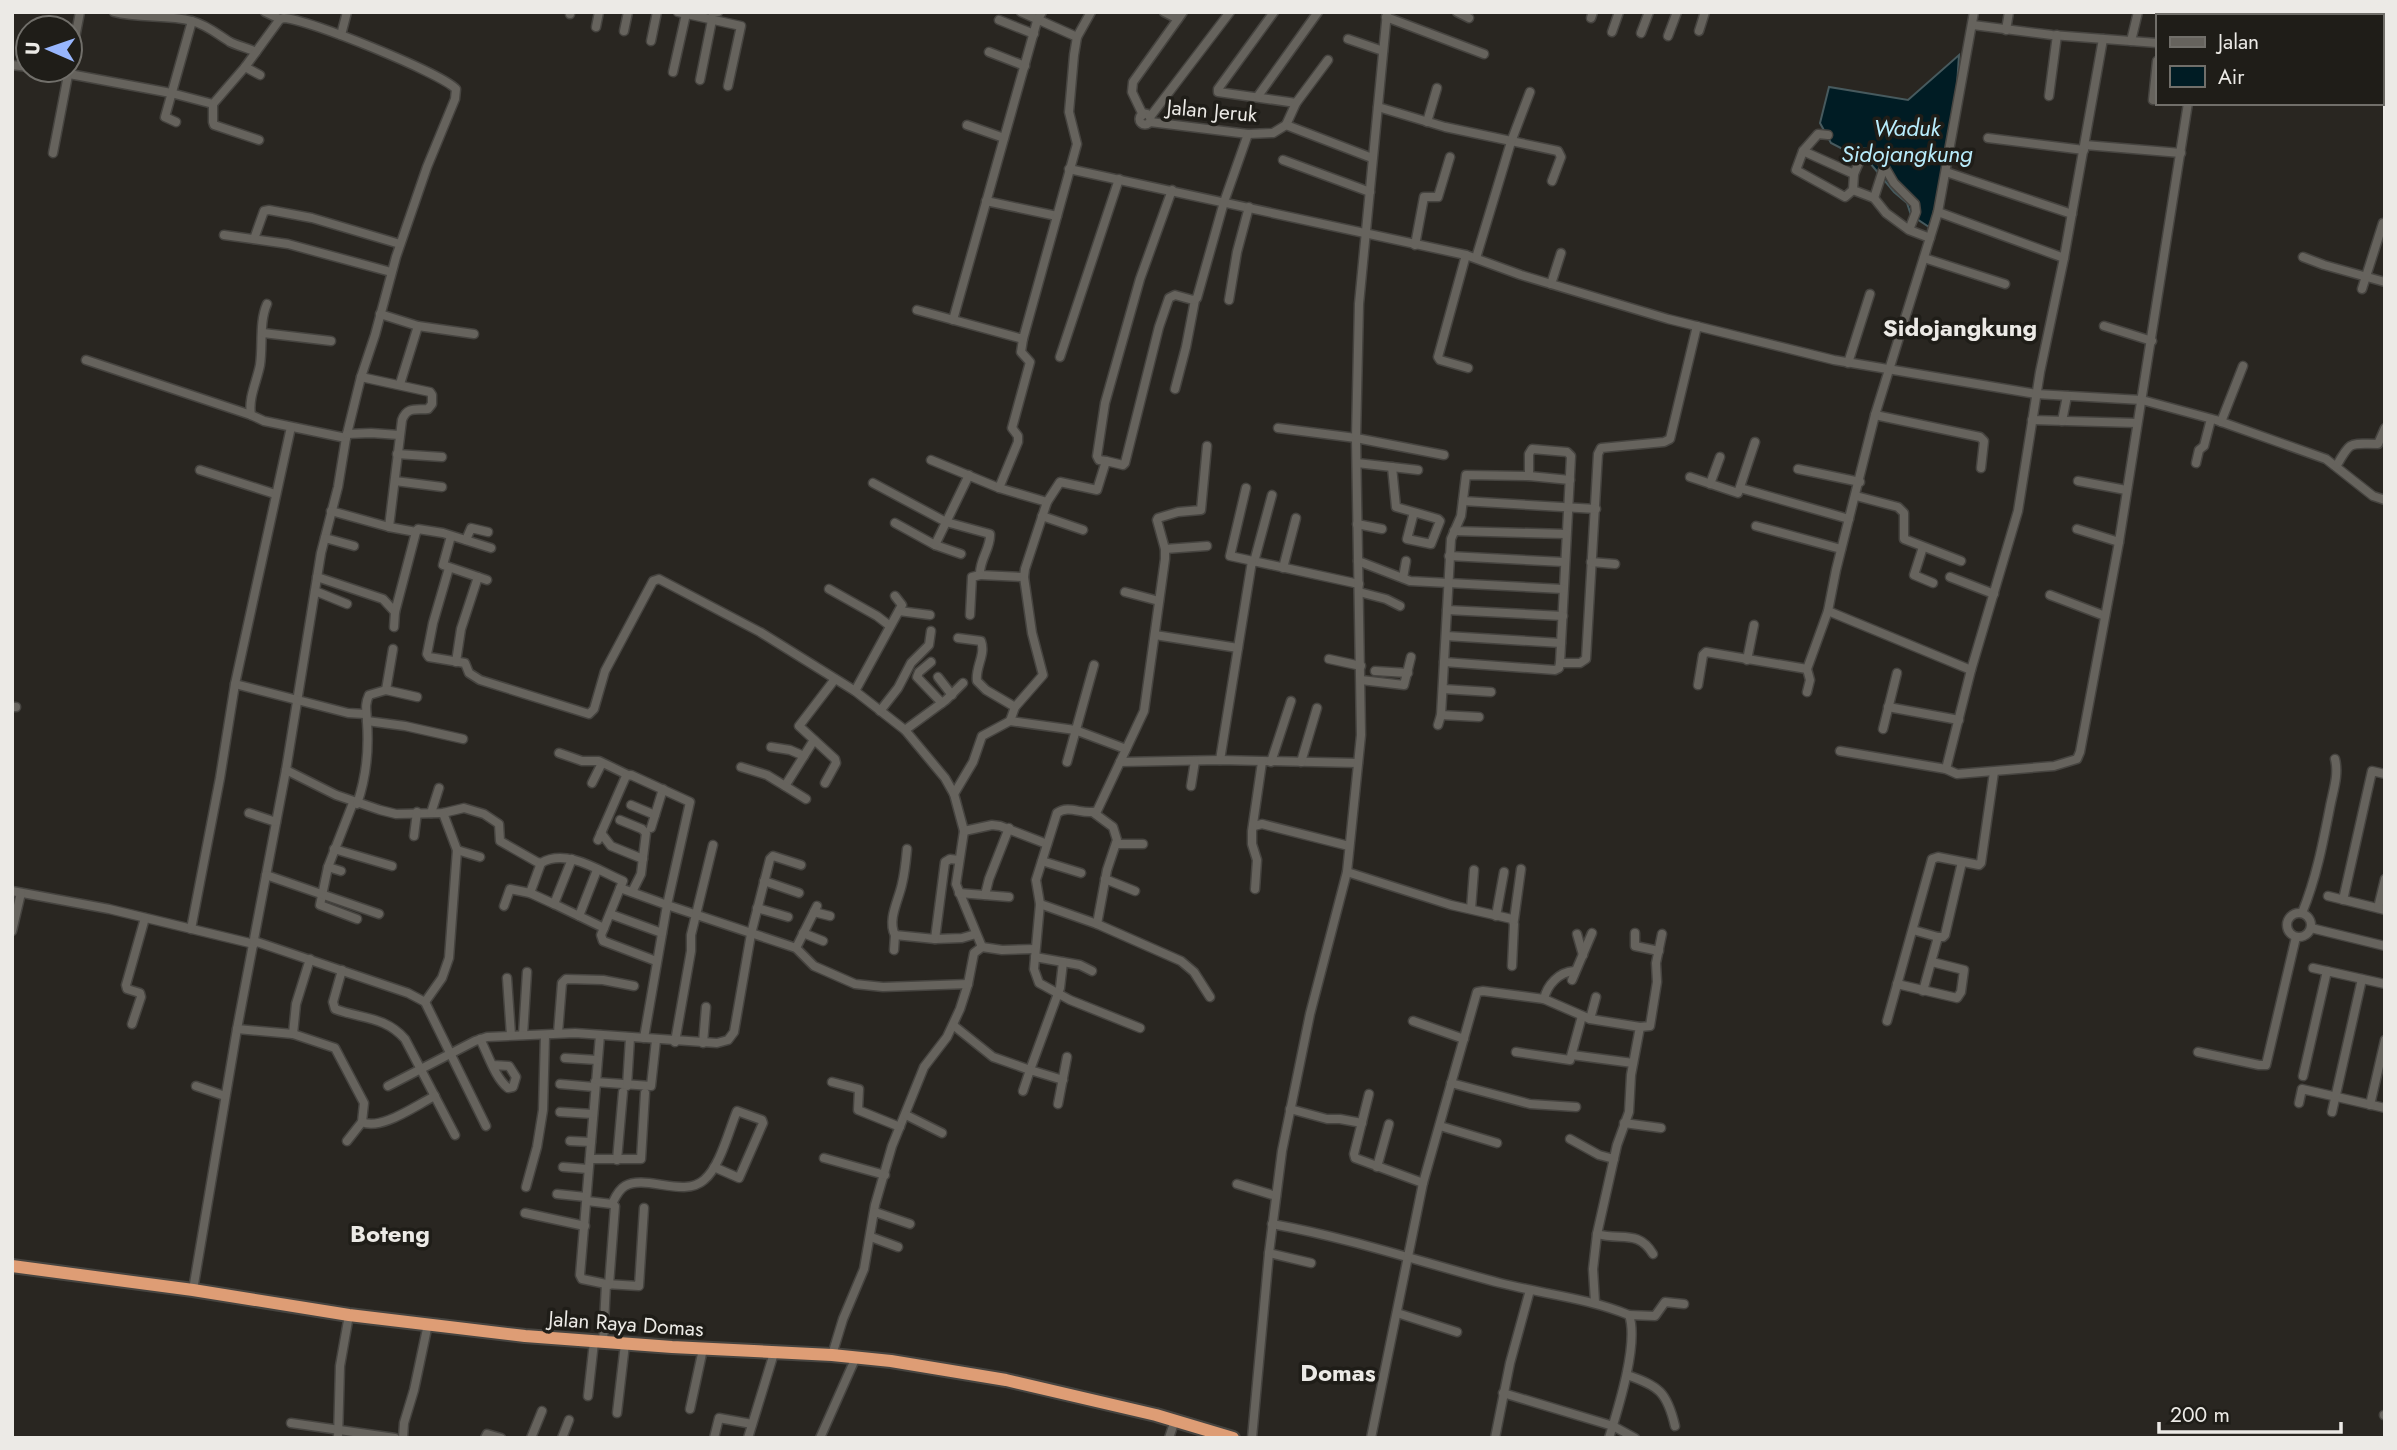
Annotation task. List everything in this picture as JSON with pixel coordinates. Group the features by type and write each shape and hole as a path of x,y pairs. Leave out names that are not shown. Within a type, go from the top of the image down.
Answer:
{"highway":[{"name":"Jalan Raya Domas","path":"12,1266 428,1324 598,1342 856,1357 984,1375 1175,1420 1233,1438"}],"street":[{"path":"114,12 130,16 192,21 213,29 234,44 256,52"},
{"path":"193,1290 225,1096 286,770 317,577 347,436 391,272 456,89 445,81 341,35 300,20 280,19 265,12"},
{"path":"341,35 347,12"},
{"path":"596,27 599,12"},
{"path":"624,31 628,12"},
{"path":"651,41 657,12"},
{"path":"1020,12 1039,16 1077,37"},
{"path":"999,488 1018,442 1018,436 1012,428 1030,362 1021,354 1023,339 1076,144 1069,106 1077,37 1091,12"},
{"path":"1164,12 1181,16 1133,82 1132,92 1148,118 1230,12"},
{"path":"1274,12 1218,89 1220,93 1296,103"},
{"path":"1258,96 1318,12"},
{"path":"1457,12 1469,18"},
{"path":"1612,32 1619,12"},
{"path":"1642,33 1648,12"},
{"path":"1668,36 1678,12"},
{"path":"1699,31 1705,12"},
{"path":"1807,692 1810,680 1807,669 1828,611 1875,415 1938,212 1974,12"},
{"path":"2006,30 2009,12"},
{"path":"2131,41 2138,12"},
{"path":"673,72 682,13 714,15 741,26 728,86"},
{"path":"700,80 714,15"},
{"path":"1252,1438 1276,1196 1310,1014 1347,872 1361,735 1356,438 1359,304 1387,15 1484,54"},
{"path":"953,320 1039,16"},
{"path":"259,140 214,125 213,104 245,67 280,19"},
{"path":"999,20 1034,34"},
{"path":"176,122 165,117 192,21"},
{"path":"1973,25 2156,43"},
{"path":"2049,96 2057,35"},
{"path":"1348,39 1383,51"},
{"path":"1946,769 1971,670 2018,512 2036,394 2085,148 2103,39"},
{"path":"989,52 1025,66"},
{"name":"Jalan Jeruk","path":"1148,118 1248,134 1273,133 1286,125 1296,103 1328,60"},
{"path":"245,67 260,75"},
{"path":"2153,100 2156,71"},
{"path":"84,73 213,104"},
{"path":"52,153 66,84"},
{"path":"1427,122 1437,88"},
{"path":"1476,258 1511,142 1530,92"},
{"path":"1840,751 1946,769 1957,774 2053,766 2077,759 2119,542 2188,105"},
{"path":"1378,107 1427,122 1559,152 1561,157 1552,181"},
{"path":"967,125 1004,138"},
{"path":"1286,125 1372,158"},
{"path":"1175,389 1195,300 1198,298 1224,202 1248,134"},
{"path":"1828,135 1818,134 1803,151 1796,167 1797,172 1845,197 1853,190 1854,174 1863,153 1880,159 1894,183 1916,207 1909,230"},
{"path":"1988,138 2085,148 2181,153"},
{"path":"1803,151 1854,174"},
{"path":"1415,245 1424,197 1438,197 1450,157"},
{"path":"1283,160 1370,192"},
{"path":"1874,198 1884,167"},
{"path":"1069,169 1466,255 1551,284 1697,326 1847,363 2036,394 2142,400 2221,422 2326,459 2365,490 2385,500"},
{"path":"1946,172 2072,214"},
{"path":"1060,357 1119,179"},
{"path":"1172,190 1140,279 1105,403 1097,456 1099,460 1123,465 1125,463 1159,327 1169,298 1175,295 1195,300"},
{"path":"1853,190 1874,198 1886,213 1909,230 1930,238"},
{"path":"986,201 1057,216"},
{"path":"1229,300 1237,253 1249,208"},
{"path":"254,239 264,211 269,209 313,218 400,244"},
{"path":"1938,212 2064,258"},
{"path":"2362,289 2382,238 2384,223"},
{"path":"224,235 288,244 391,272"},
{"path":"1551,284 1561,253"},
{"path":"1466,255 1438,357 1440,360 1468,368"},
{"path":"2303,257 2385,282"},
{"path":"1924,258 2005,284"},
{"path":"1847,363 1870,294"},
{"path":"251,415 267,304"},
{"path":"916,310 1023,339"},
{"path":"380,314 418,326 474,334"},
{"path":"400,384 418,326"},
{"path":"1560,663 1580,663 1587,659 1600,450 1670,439 1697,326"},
{"path":"2104,326 2152,341"},
{"path":"263,333 331,341"},
{"path":"86,360 264,421 347,436 371,432 399,435"},
{"path":"2221,422 2244,366"},
{"path":"361,377 430,392 433,400 428,409 411,409 406,412 399,435 389,527"},
{"path":"2062,421 2067,396"},
{"path":"1875,415 1980,437 1984,441 1981,468"},
{"path":"2196,464 2211,419"},
{"path":"2032,420 2137,423"},
{"path":"191,929 235,684 291,427"},
{"path":"1278,428 1356,438 1444,454"},
{"path":"2337,466 2355,443 2378,444 2385,428"},
{"path":"1690,477 1738,494 1755,442"},
{"path":"1094,813 1102,804 1144,711 1165,550 1157,520 1178,512 1199,511 1203,507 1207,446"},
{"path":"1444,662 1555,670 1559,668 1571,456 1567,452 1532,449 1529,476"},
{"path":"397,454 442,457"},
{"path":"1710,484 1720,457"},
{"path":"931,460 999,488 1047,502"},
{"path":"1010,720 1015,707 1044,676 1032,633 1024,577 1047,502 1060,482 1097,490 1106,461"},
{"path":"1357,463 1418,470"},
{"path":"1392,467 1394,505 1440,521 1431,544 1407,539 1414,512"},
{"path":"1798,469 1860,482"},
{"path":"200,470 275,494"},
{"path":"935,545 969,475"},
{"path":"1438,724 1443,689 1449,556 1454,531 1461,516 1466,475 1570,480"},
{"path":"395,481 442,487"},
{"path":"2078,481 2126,490"},
{"path":"873,483 946,522 990,534 979,569 980,575"},
{"path":"1245,488 1230,555 1359,588 1400,606"},
{"path":"1740,488 1849,519"},
{"path":"1220,761 1253,561 1272,495"},
{"path":"1856,496 1902,510 1904,539 1961,561"},
{"path":"1463,501 1596,509"},
{"path":"331,510 389,527 416,531 418,529 491,548"},
{"path":"1042,516 1083,530"},
{"path":"1283,568 1296,518"},
{"path":"895,523 935,545 961,554"},
{"path":"1357,524 1382,529"},
{"path":"1756,526 1842,549"},
{"path":"466,540 471,528 488,532"},
{"path":"2077,529 2119,542"},
{"path":"394,627 395,612 416,531"},
{"path":"1454,531 1566,534"},
{"path":"451,536 442,564 487,580"},
{"path":"325,538 354,546"},
{"path":"1165,550 1208,546"},
{"path":"1923,547 1914,575 1933,583"},
{"path":"1449,556 1564,562"},
{"path":"1358,561 1403,578 1563,589"},
{"path":"1403,578 1406,561"},
{"path":"1591,562 1615,564"},
{"path":"449,568 433,623 427,654 429,657 465,663 469,673 480,680 589,714 594,709 606,671 655,578 676,586 760,632 855,691 905,730 945,778 954,794 964,831 956,879 958,893 982,947"},
{"path":"317,577 383,599 395,612"},
{"path":"970,615 972,577 1024,577"},
{"path":"456,662 461,629 478,578"},
{"path":"1950,578 1994,594"},
{"path":"830,589 890,626"},
{"path":"315,591 347,604"},
{"path":"1125,592 1159,601"},
{"path":"2050,595 2105,616"},
{"path":"855,691 900,611 901,602 895,596"},
{"path":"1447,610 1563,616"},
{"path":"900,611 930,615"},
{"path":"1828,611 1971,670"},
{"path":"1747,660 1754,625"},
{"path":"880,711 898,688 911,663 929,645 931,631"},
{"path":"1155,635 1238,648"},
{"path":"1446,636 1561,643"},
{"path":"958,638 981,641 983,652 976,671 977,681 986,690 1015,707"},
{"path":"386,690 393,649"},
{"path":"1698,685 1704,653 1807,669"},
{"path":"1361,680 1404,685 1411,657"},
{"path":"1329,659 1361,666"},
{"path":"930,662 917,677 942,703"},
{"path":"1067,762 1094,665"},
{"path":"1375,671 1408,673"},
{"path":"1883,729 1897,673"},
{"path":"938,677 952,695"},
{"path":"825,783 836,761 800,728 800,722 835,678"},
{"path":"905,730 964,683"},
{"path":"235,684 463,739"},
{"path":"1443,689 1491,692"},
{"path":"357,919 320,905 334,849 365,776 369,695 386,690 418,697"},
{"path":"1255,889 1257,860 1252,844 1254,826 1267,762 1292,701"},
{"path":"1888,707 1959,720"},
{"path":"1301,762 1317,708"},
{"path":"1441,715 1479,717"},
{"path":"954,794 973,762 982,736 1010,720 1075,730 1126,749"},
{"path":"785,786 814,740"},
{"path":"772,747 790,750 804,757"},
{"path":"559,753 582,761 602,763 690,802 656,961 644,1038"},
{"path":"2302,913 2312,888 2322,845 2337,774 2335,759"},
{"path":"1191,786 1195,761"},
{"path":"1120,762 1358,762"},
{"path":"592,783 602,763"},
{"path":"741,767 767,775 806,799"},
{"path":"286,770 355,803 396,814 443,813 464,807 484,814 500,825 500,841 541,863 558,857 572,859 667,905 796,948 814,965 855,984 878,987 968,984"},
{"path":"2343,900 2372,771 2385,774"},
{"path":"1887,1021 1932,859 1938,857 1979,865 1981,863 1994,772"},
{"path":"628,775 599,837 611,846 643,859"},
{"path":"431,813 439,788"},
{"path":"650,828 663,789"},
{"path":"631,805 655,815"},
{"path":"1097,924 1105,879 1116,844 1113,827 1094,813 1061,810 1036,880 1040,904 1034,969 1039,983 1057,994 1140,1028"},
{"path":"414,836 417,812"},
{"path":"249,813 276,822"},
{"path":"425,1002 447,969 457,850 443,813"},
{"path":"620,820 645,831 641,874 634,890"},
{"path":"1254,826 1262,824 1349,846"},
{"path":"964,831 992,825 1009,828 1047,844"},
{"path":"985,895 1009,828"},
{"path":"1116,844 1143,844"},
{"path":"675,1042 691,951 690,938 713,845"},
{"path":"334,849 392,866"},
{"path":"894,950 893,914 902,884 907,849"},
{"path":"457,850 480,858"},
{"path":"388,1086 480,1038 545,1036 558,1033 675,1042 723,1042 734,1032 751,934 771,856 801,865"},
{"path":"554,904 572,859"},
{"path":"934,939 944,862 950,859 959,860"},
{"path":"1042,861 1081,873"},
{"path":"1913,930 1938,937 1945,935 1962,862"},
{"path":"530,893 541,863"},
{"path":"328,867 341,871"},
{"path":"1513,966 1514,920 1521,869"},
{"path":"579,916 597,870"},
{"path":"1471,909 1475,870"},
{"path":"1347,872 1514,920"},
{"path":"1496,916 1504,872"},
{"path":"266,876 379,914"},
{"path":"1105,879 1135,891"},
{"path":"2328,896 2381,909 2385,879"},
{"path":"764,881 799,893"},
{"path":"622,885 601,935 603,941 656,961"},
{"path":"503,906 510,889 530,893 604,928"},
{"path":"12,931 16,892 254,943 310,959 417,996 425,1002 486,1126"},
{"path":"958,893 1009,897"},
{"path":"1040,904 1097,924 1181,961 1194,972 1210,997"},
{"path":"757,908 788,917"},
{"path":"796,948 815,909 830,916"},
{"path":"2296,913 2302,913 2311,922 2311,928 2303,937 2296,937 2287,929 2287,922 2296,913"},
{"path":"610,914 662,933"},
{"path":"132,1024 141,997 140,993 127,989 126,985 145,918"},
{"path":"2311,928 2385,946"},
{"path":"803,933 823,941"},
{"path":"1544,999 1551,983 1563,974 1573,976 1592,933"},
{"path":"1635,933 1635,946 1658,951"},
{"path":"895,934 934,939 976,934"},
{"path":"1577,934 1583,955"},
{"path":"1371,1438 1423,1183 1478,992 1544,999 1586,1017 1640,1027 1651,1024 1662,934"},
{"path":"1923,991 1938,937"},
{"path":"2198,1052 2266,1065 2296,937"},
{"path":"832,1355 843,1319 864,1269 874,1212 888,1160 924,1067 953,1025 968,984 974,953 982,947 1035,953 1080,965 1092,971"},
{"path":"293,1034 296,1004 310,959"},
{"path":"1023,1091 1060,988 1063,962"},
{"path":"1897,984 1955,999 1961,992 1964,970 1932,962"},
{"path":"2313,968 2385,984"},
{"path":"342,970 333,1002 335,1009 377,1019 393,1027 405,1039 455,1135"},
{"path":"2303,1076 2327,971"},
{"path":"523,1035 527,972"},
{"path":"508,978 511,1035"},
{"path":"558,1033 562,983 566,979 603,980 634,986"},
{"path":"2332,1112 2362,979"},
{"path":"508,989 526,989"},
{"path":"1516,1052 1570,1060 1596,997"},
{"path":"703,1043 706,1007"},
{"path":"1413,1020 1464,1039"},
{"path":"953,1025 993,1057 1063,1080"},
{"path":"1595,1302 1593,1269 1597,1234 1614,1159 1630,1109 1633,1063 1640,1027"},
{"path":"237,1029 293,1034 332,1046 337,1051 364,1103 362,1122 347,1141"},
{"path":"600,1035 580,1275 585,1281 638,1286 640,1284 643,1208"},
{"path":"526,1187 537,1147 543,1110 545,1036"},
{"path":"480,1038 493,1065"},
{"path":"617,1160 630,1038"},
{"path":"560,1084 595,1084 625,1089 653,1085 656,1040"},
{"path":"2370,1105 2385,1040"},
{"path":"1572,1055 1633,1063"},
{"path":"1058,1104 1067,1057"},
{"path":"565,1058 597,1060"},
{"path":"832,1082 859,1089 861,1092 858,1110 900,1127"},
{"path":"1451,1083 1541,1106 1576,1107"},
{"path":"196,1086 225,1096"},
{"path":"2299,1103 2302,1089 2385,1108"},
{"path":"590,1159 641,1159 645,1093"},
{"path":"1369,1094 1355,1158 1423,1183"},
{"path":"362,1122 369,1125 380,1123 435,1096"},
{"path":"1290,1110 1327,1119 1362,1123"},
{"path":"612,1204 619,1191 634,1183 683,1187 699,1184 714,1167 737,1111 762,1120 739,1178 714,1167"},
{"path":"560,1112 593,1114"},
{"path":"906,1115 942,1133"},
{"path":"1624,1123 1661,1128"},
{"path":"1377,1167 1389,1124"},
{"path":"1440,1126 1497,1143"},
{"path":"1570,1139 1599,1155 1614,1159"},
{"path":"570,1141 591,1142"},
{"path":"824,1158 885,1175"},
{"path":"563,1167 589,1169"},
{"path":"1237,1184 1276,1196"},
{"path":"557,1194 615,1206 607,1284 588,1396"},
{"path":"874,1212 910,1224"},
{"path":"525,1213 585,1226"},
{"path":"1272,1224 1318,1232 1530,1290 1595,1302 1602,1307 1629,1315 1655,1316 1665,1302 1684,1304"},
{"path":"1597,1234 1608,1237 1634,1237 1648,1246 1653,1254"},
{"path":"871,1237 898,1247"},
{"path":"1269,1253 1311,1263"},
{"path":"1494,1438 1530,1290"},
{"path":"1397,1313 1457,1332"},
{"path":"339,1434 340,1366 349,1315"},
{"path":"1609,1438 1628,1371 1631,1325 1629,1315"},
{"path":"403,1438 404,1423 428,1324"},
{"path":"617,1413 625,1344"},
{"path":"690,1409 703,1349"},
{"path":"758,1438 748,1436 774,1353"},
{"path":"821,1438 856,1357"},
{"path":"1628,1371 1655,1386 1666,1401 1675,1426"},
{"path":"1503,1393 1613,1426 1635,1438"},
{"path":"531,1438 542,1411"},
{"path":"714,1438 718,1422 723,1417 752,1424"},
{"path":"562,1438 569,1420"},
{"path":"1169,1438 1175,1420"},
{"path":"291,1423 339,1434 395,1438"},
{"path":"485,1438 487,1434 501,1438"}],"water":[{"name":"Waduk Sidojangkung","path":"1959,55 1955,116 1940,201 1929,227 1911,215 1907,203 1870,163 1831,143 1820,123 1829,87 1908,100"}],"district":[{"name":"Sidojangkung","path":"1960,327"},
{"name":"Boteng","path":"390,1233"},
{"name":"Domas","path":"1338,1372"}]}
